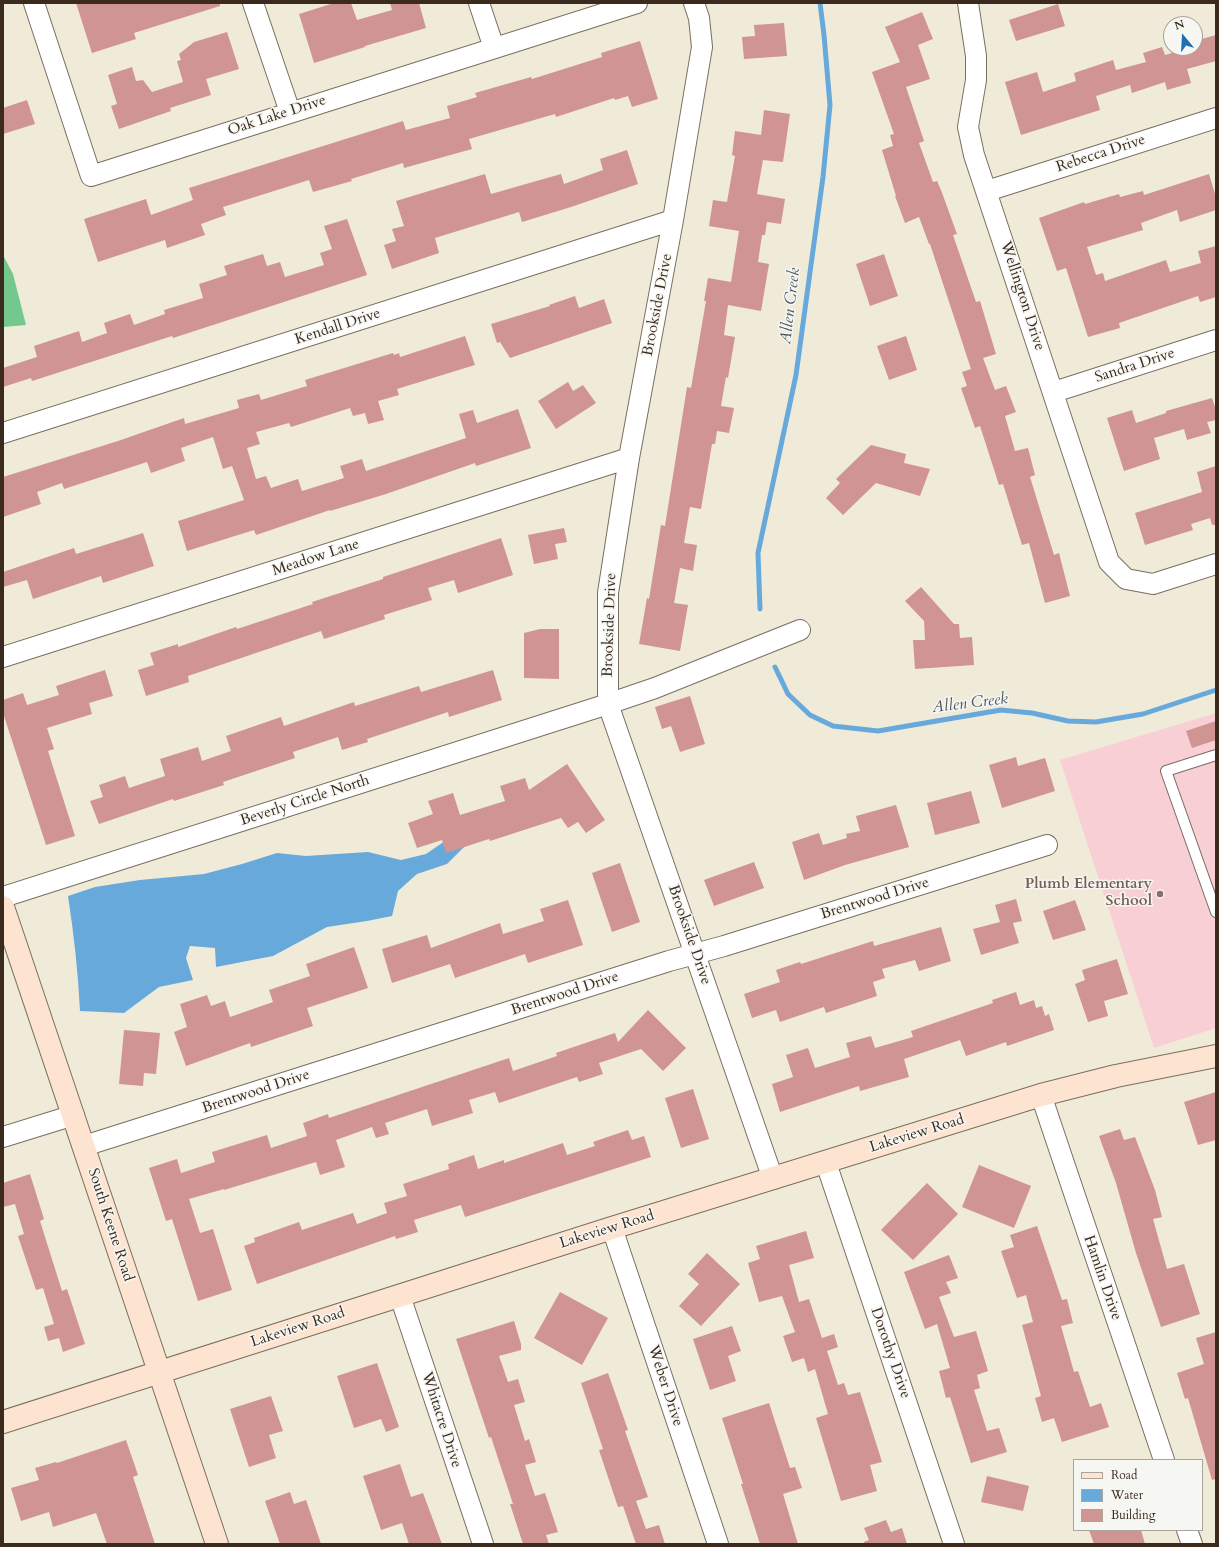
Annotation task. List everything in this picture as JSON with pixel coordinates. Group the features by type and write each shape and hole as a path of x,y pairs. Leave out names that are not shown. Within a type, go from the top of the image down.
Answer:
{"street":[{"name":"Oak Lake Drive","path":"34,3 91,176 637,3"},
{"path":"253,3 290,112"},
{"path":"479,3 494,48"},
{"name":"Brookside Drive","path":"694,3 699,18 702,46 673,220 629,458 608,593 608,704 773,1179"},
{"name":"Wellington Drive","path":"968,3 976,56 976,80 968,126 974,155 1054,392 1109,562 1126,579 1153,584 1216,564"},
{"name":"Rebecca Drive","path":"987,191 1216,118"},
{"name":"Kendall Drive","path":"3,433 673,220"},
{"name":"Sandra Drive","path":"1054,392 1216,340"},
{"name":"Meadow Lane","path":"3,657 629,458"},
{"name":"Beverly Circle North","path":"3,897 608,704 655,688 800,630"},
{"name":"Brentwood Drive","path":"84,1146 669,961 1047,845"},
{"name":"South Keene Road","path":"3,907 217,1544"},
{"name":"Lakeview Road","path":"3,1422 612,1228 826,1163 1041,1095 1116,1076 1216,1056"},
{"name":"Hamlin Drive","path":"1041,1095 1164,1459"},
{"path":"3,1137 74,1115"},
{"name":"Dorothy Drive","path":"826,1163 954,1544"},
{"name":"Weber Drive","path":"612,1228 718,1544"},
{"name":"Whitacre Drive","path":"400,1296 483,1544"},
{"path":"1187,1531 1192,1544"}],"lane":[{"path":"1216,755 1166,771 1216,912"}],"shaded area":[{"name":"Plumb Elementary School","path":"1216,713 1216,1028 1154,1048 1060,760"}],"green space":[{"path":"3,255 13,274 26,325 3,327"}],"water":[{"path":"458,832 465,846 447,864 417,874 398,891 392,916 327,927 273,956 216,967 215,948 190,946 186,958 193,980 159,987 124,1013 80,1011 76,954 68,896 95,887 140,880 204,874 277,853 306,856 368,852 401,860 426,854"}],"building":[{"path":"76,3 220,3 220,6 134,33 136,39 92,53"},
{"path":"334,3 351,3 357,20 392,10 390,3 419,3 426,28 314,63 299,14"},
{"path":"1058,4 1065,26 1016,41 1009,20"},
{"path":"922,12 933,39 918,45 930,79 906,87 924,141 919,143 933,182 937,181 941,190 957,234 953,235 976,302 980,301 996,354 983,358 995,390 1006,386 1016,412 1005,416 1015,451 1028,448 1035,475 1030,477 1054,555 1059,553 1070,596 1045,603 1029,543 1022,545 1003,484 999,485 980,426 975,428 961,388 967,386 962,372 971,369 930,244 919,217 905,223 895,196 882,150 893,146 890,135 894,134 872,72 900,62 885,27"},
{"path":"784,23 787,56 744,59 742,37 755,36 754,25"},
{"path":"227,32 239,69 206,79 211,95 170,108 171,111 119,129 111,106 117,104 108,75 132,67 136,81 143,80 152,92 183,82 177,61 181,60 179,54 194,42"},
{"path":"1216,35 1216,61 1187,69 1191,83 1167,90 1165,82 1132,93 1130,85 1096,96 1100,110 1021,135 1005,82 1037,72 1043,92 1076,81 1074,73 1113,60 1116,70 1146,62 1143,53 1162,47 1163,56 1203,56 1203,39"},
{"path":"640,41 658,99 632,107 628,96 615,100 614,98 556,117 555,114 469,139 472,149 404,168 403,163 351,179 352,181 313,192 309,180 223,207 226,215 201,224 205,235 167,248 165,240 98,262 84,219 146,199 151,215 193,200 189,188 403,121 406,130 450,118 447,106 477,97 475,93 531,77 532,79 602,57 601,53"},
{"path":"27,100 35,124 3,134 3,108"},
{"path":"764,110 790,114 783,162 763,160 757,194 785,199 781,224 767,222 765,235 762,235 758,262 769,264 761,311 728,305 724,335 735,337 728,378 726,377 721,406 734,408 729,433 717,431 715,444 712,444 701,509 690,507 684,543 697,545 693,571 680,568 674,603 688,605 680,651 639,644 647,598 649,599 661,525 665,526 687,387 691,388 706,301 704,301 708,278 731,282 739,231 709,226 713,200 727,202 735,156 732,155 735,131 761,135"},
{"path":"627,150 638,184 522,222 519,212 435,238 439,253 392,269 384,245 396,241 392,229 404,226 396,201 485,174 491,194 561,174 564,184 603,170 600,159"},
{"path":"1209,174 1216,197 1216,210 1180,222 1177,210 1141,223 1143,230 1087,247 1096,275 1103,273 1105,281 1166,260 1170,272 1201,263 1198,251 1216,246 1216,297 1200,302 1198,296 1119,323 1120,328 1088,337 1066,268 1057,271 1039,218 1084,202 1085,204 1119,194 1120,197 1143,191 1144,195"},
{"path":"347,219 367,275 173,338 172,336 32,381 31,378 3,387 3,368 37,357 34,346 79,331 82,342 107,333 104,323 130,314 134,325 165,314 164,310 203,298 199,284 227,275 224,266 263,254 267,266 280,262 285,277 324,265 320,253 332,249 324,226"},
{"path":"884,254 898,296 870,306 856,264"},
{"path":"575,296 579,308 604,299 612,323 510,358 500,342 497,343 491,324 550,306 549,305"},
{"path":"465,336 475,365 397,389 399,395 378,401 384,420 368,424 365,413 353,416 350,408 291,427 289,423 256,432 260,444 247,448 256,479 266,476 271,488 298,479 302,491 344,478 340,466 362,459 366,471 466,438 459,414 473,410 477,423 518,409 531,448 476,466 475,463 386,494 330,510 256,535 254,530 187,551 178,521 244,500 232,466 223,469 213,437 181,448 185,461 151,473 147,462 64,489 62,483 37,492 41,504 3,517 3,477 118,441 184,418 185,424 239,408 237,400 259,394 261,400 307,386 305,380 393,353 394,355 399,353 400,357"},
{"path":"906,336 917,370 889,380 877,346"},
{"path":"568,382 573,391 583,385 596,403 556,429 538,401"},
{"path":"1212,398 1216,410 1216,420 1207,422 1211,433 1187,440 1184,429 1154,438 1160,459 1124,471 1107,418 1132,410 1136,423 1166,413 1166,411"},
{"path":"871,445 906,454 904,463 930,469 920,496 876,483 843,515 826,498 840,483 836,479"},
{"path":"1216,466 1216,525 1212,525 1210,518 1191,524 1193,530 1145,545 1135,513 1202,492 1197,472"},
{"path":"564,528 567,542 555,544 558,559 534,564 528,535"},
{"path":"143,533 154,566 103,583 101,576 33,599 27,580 3,587 3,572 74,548 76,554"},
{"path":"501,538 513,575 458,593 454,580 428,588 432,600 384,615 385,619 324,639 321,631 188,676 189,682 146,696 138,670 154,665 150,653 178,644 178,647 236,627 237,629 313,604 312,602 383,579 383,577"},
{"path":"921,587 954,624 959,624 960,638 972,637 974,665 915,669 913,640 925,640 924,621 905,601"},
{"path":"540,629 559,629 559,679 524,678 524,633"},
{"path":"105,670 113,696 89,703 92,714 47,728 54,749 48,751 75,836 46,845 3,713 3,700 23,693 27,705 59,695 56,686"},
{"path":"493,670 502,700 449,717 448,712 367,739 368,742 342,750 338,737 293,752 295,758 223,782 224,785 174,801 173,799 99,824 90,801 103,797 99,785 125,776 129,788 165,776 160,759 198,747 202,761 231,751 226,736 281,717 284,726 354,702 355,706 419,686 421,692"},
{"path":"690,696 705,744 680,752 671,726 662,729 655,707"},
{"path":"1216,721 1216,740 1192,748 1186,731"},
{"path":"1016,757 1018,766 1045,758 1055,791 1002,808 989,765"},
{"path":"567,764 605,820 586,833 578,822 568,828 561,818 490,841 489,839 446,853 442,840 417,848 408,823 433,814 428,801 453,793 460,815 505,801 500,786 525,778 529,790"},
{"path":"971,791 980,823 935,835 927,803"},
{"path":"896,805 909,847 845,865 804,880 792,842 819,833 823,845 847,838 846,834 860,831 856,816"},
{"path":"754,862 764,888 714,906 704,880"},
{"path":"620,863 640,922 612,932 592,873"},
{"path":"1016,899 1022,921 1013,923 1019,943 981,955 973,929 1000,922 995,905"},
{"path":"568,900 583,945 528,963 525,954 455,978 450,964 392,983 382,949 427,935 431,948 500,923 503,934 544,921 540,909"},
{"path":"1075,900 1086,930 1053,940 1043,911"},
{"path":"941,927 951,961 919,971 915,960 882,969 885,978 873,982 877,996 826,1013 824,1007 780,1022 776,1010 752,1018 744,994 780,982 776,970 800,962 801,964 873,941 874,946"},
{"path":"354,947 368,988 307,1008 313,1026 251,1047 250,1043 186,1066 174,1032 187,1027 180,1004 207,995 211,1006 225,1001 230,1017 273,1002 269,990 310,976 306,964"},
{"path":"1117,959 1128,994 1104,1001 1108,1016 1088,1022 1075,984 1085,980 1082,970"},
{"path":"1016,992 1020,1005 1034,1000 1036,1008 1042,1006 1045,1016 1049,1014 1054,1030 1007,1046 1006,1042 966,1056 960,1040 904,1059 909,1077 860,1091 859,1086 780,1112 772,1084 793,1077 786,1055 808,1048 815,1068 850,1057 846,1043 871,1036 875,1048 913,1037 911,1031 993,1003 992,1000"},
{"path":"648,1010 686,1048 663,1071 641,1049 599,1063 603,1074 579,1082 577,1077 499,1103 495,1092 469,1100 473,1113 432,1126 427,1109 385,1123 389,1134 376,1138 372,1127 336,1140 345,1167 320,1175 316,1162 189,1199 200,1233 213,1229 232,1290 198,1301 172,1219 166,1221 149,1168 177,1159 181,1173 215,1162 212,1152 267,1135 271,1148 307,1136 303,1123 328,1114 329,1118 509,1058 513,1071 557,1056 556,1053 615,1033 618,1042"},
{"path":"124,1030 160,1033 156,1074 144,1073 143,1086 119,1084"},
{"path":"693,1089 709,1139 681,1148 665,1098"},
{"path":"1216,1092 1216,1140 1198,1145 1184,1102"},
{"path":"1120,1129 1124,1140 1135,1137 1155,1190 1162,1217 1153,1219 1167,1269 1184,1264 1200,1314 1161,1327 1136,1253 1116,1183 1099,1136"},
{"path":"628,1130 632,1140 644,1136 651,1157 465,1217 461,1205 414,1220 418,1232 396,1239 395,1236 257,1284 244,1246 255,1242 254,1238 299,1222 302,1230 353,1213 357,1224 387,1213 384,1203 407,1196 403,1184 449,1169 448,1164 474,1155 478,1169 504,1160 504,1163 563,1143 567,1155 595,1146 593,1142"},
{"path":"979,1165 1031,1186 1014,1228 962,1207"},
{"path":"30,1174 44,1219 40,1221 62,1291 67,1289 85,1344 63,1352 59,1338 48,1341 44,1327 54,1324 43,1288 36,1290 18,1236 24,1234 15,1204 3,1207 3,1183"},
{"path":"927,1183 958,1214 913,1260 881,1230"},
{"path":"1037,1226 1062,1300 1067,1299 1073,1323 1061,1326 1074,1372 1078,1371 1090,1407 1101,1403 1109,1427 1062,1442 1054,1418 1042,1422 1035,1398 1041,1396 1022,1325 1033,1322 1026,1295 1017,1298 1001,1251 1014,1247 1010,1235"},
{"path":"806,1231 814,1258 789,1265 799,1302 809,1299 822,1338 834,1334 838,1347 827,1351 838,1385 844,1383 848,1395 860,1392 882,1462 870,1465 877,1491 841,1501 816,1418 828,1414 815,1369 808,1372 804,1358 792,1362 783,1336 795,1332 782,1296 759,1302 748,1263 760,1259 756,1246"},
{"path":"707,1253 740,1284 701,1326 679,1306 699,1284 688,1274"},
{"path":"949,1255 958,1278 946,1282 951,1293 939,1297 954,1337 976,1331 988,1371 977,1375 980,1388 974,1390 987,1431 999,1428 1007,1452 971,1463 950,1397 946,1398 939,1371 950,1368 937,1324 925,1329 904,1272"},
{"path":"560,1292 608,1318 582,1365 534,1338"},
{"path":"514,1321 521,1344 521,1350 499,1356 508,1382 518,1379 525,1402 514,1405 525,1441 529,1439 536,1462 525,1465 535,1496 545,1493 558,1532 546,1535 549,1544 523,1544 510,1504 513,1504 456,1339"},
{"path":"732,1326 741,1351 728,1356 736,1381 710,1390 693,1339"},
{"path":"1216,1332 1216,1479 1212,1480 1188,1398 1185,1399 1177,1373 1204,1364 1196,1338"},
{"path":"377,1363 399,1427 386,1432 381,1419 354,1428 337,1376"},
{"path":"608,1373 628,1430 625,1431 648,1497 636,1501 646,1529 659,1525 665,1544 636,1544 623,1506 618,1507 599,1450 603,1449 581,1383"},
{"path":"271,1396 283,1431 269,1435 276,1458 249,1467 230,1409"},
{"path":"769,1403 790,1468 795,1467 802,1488 783,1494 798,1544 760,1544 722,1418"},
{"path":"126,1440 138,1475 133,1477 155,1544 107,1544 96,1513 53,1527 49,1512 21,1521 11,1488 39,1480 35,1468 57,1463"},
{"path":"400,1464 411,1497 423,1493 442,1544 409,1544 402,1523 381,1530 363,1476"},
{"path":"987,1476 1029,1486 1023,1511 981,1502"},
{"path":"290,1492 294,1504 306,1500 321,1544 280,1544 265,1501"},
{"path":"886,1520 891,1532 902,1528 907,1544 864,1544 864,1542 869,1540 864,1528"},
{"path":"1089,1531 1141,1531 1145,1544 1094,1544"}],"waterway":[{"name":"Allen Creek","path":"760,609 758,553 796,375 823,177 830,105 820,3"},
{"name":"Allen Creek","path":"775,667 788,694 810,715 833,726 878,731 1001,710 1032,713 1068,721 1096,722 1143,714 1216,690"}],"place":[{"name":"Plumb Elementary School","path":"1160,894"}]}
